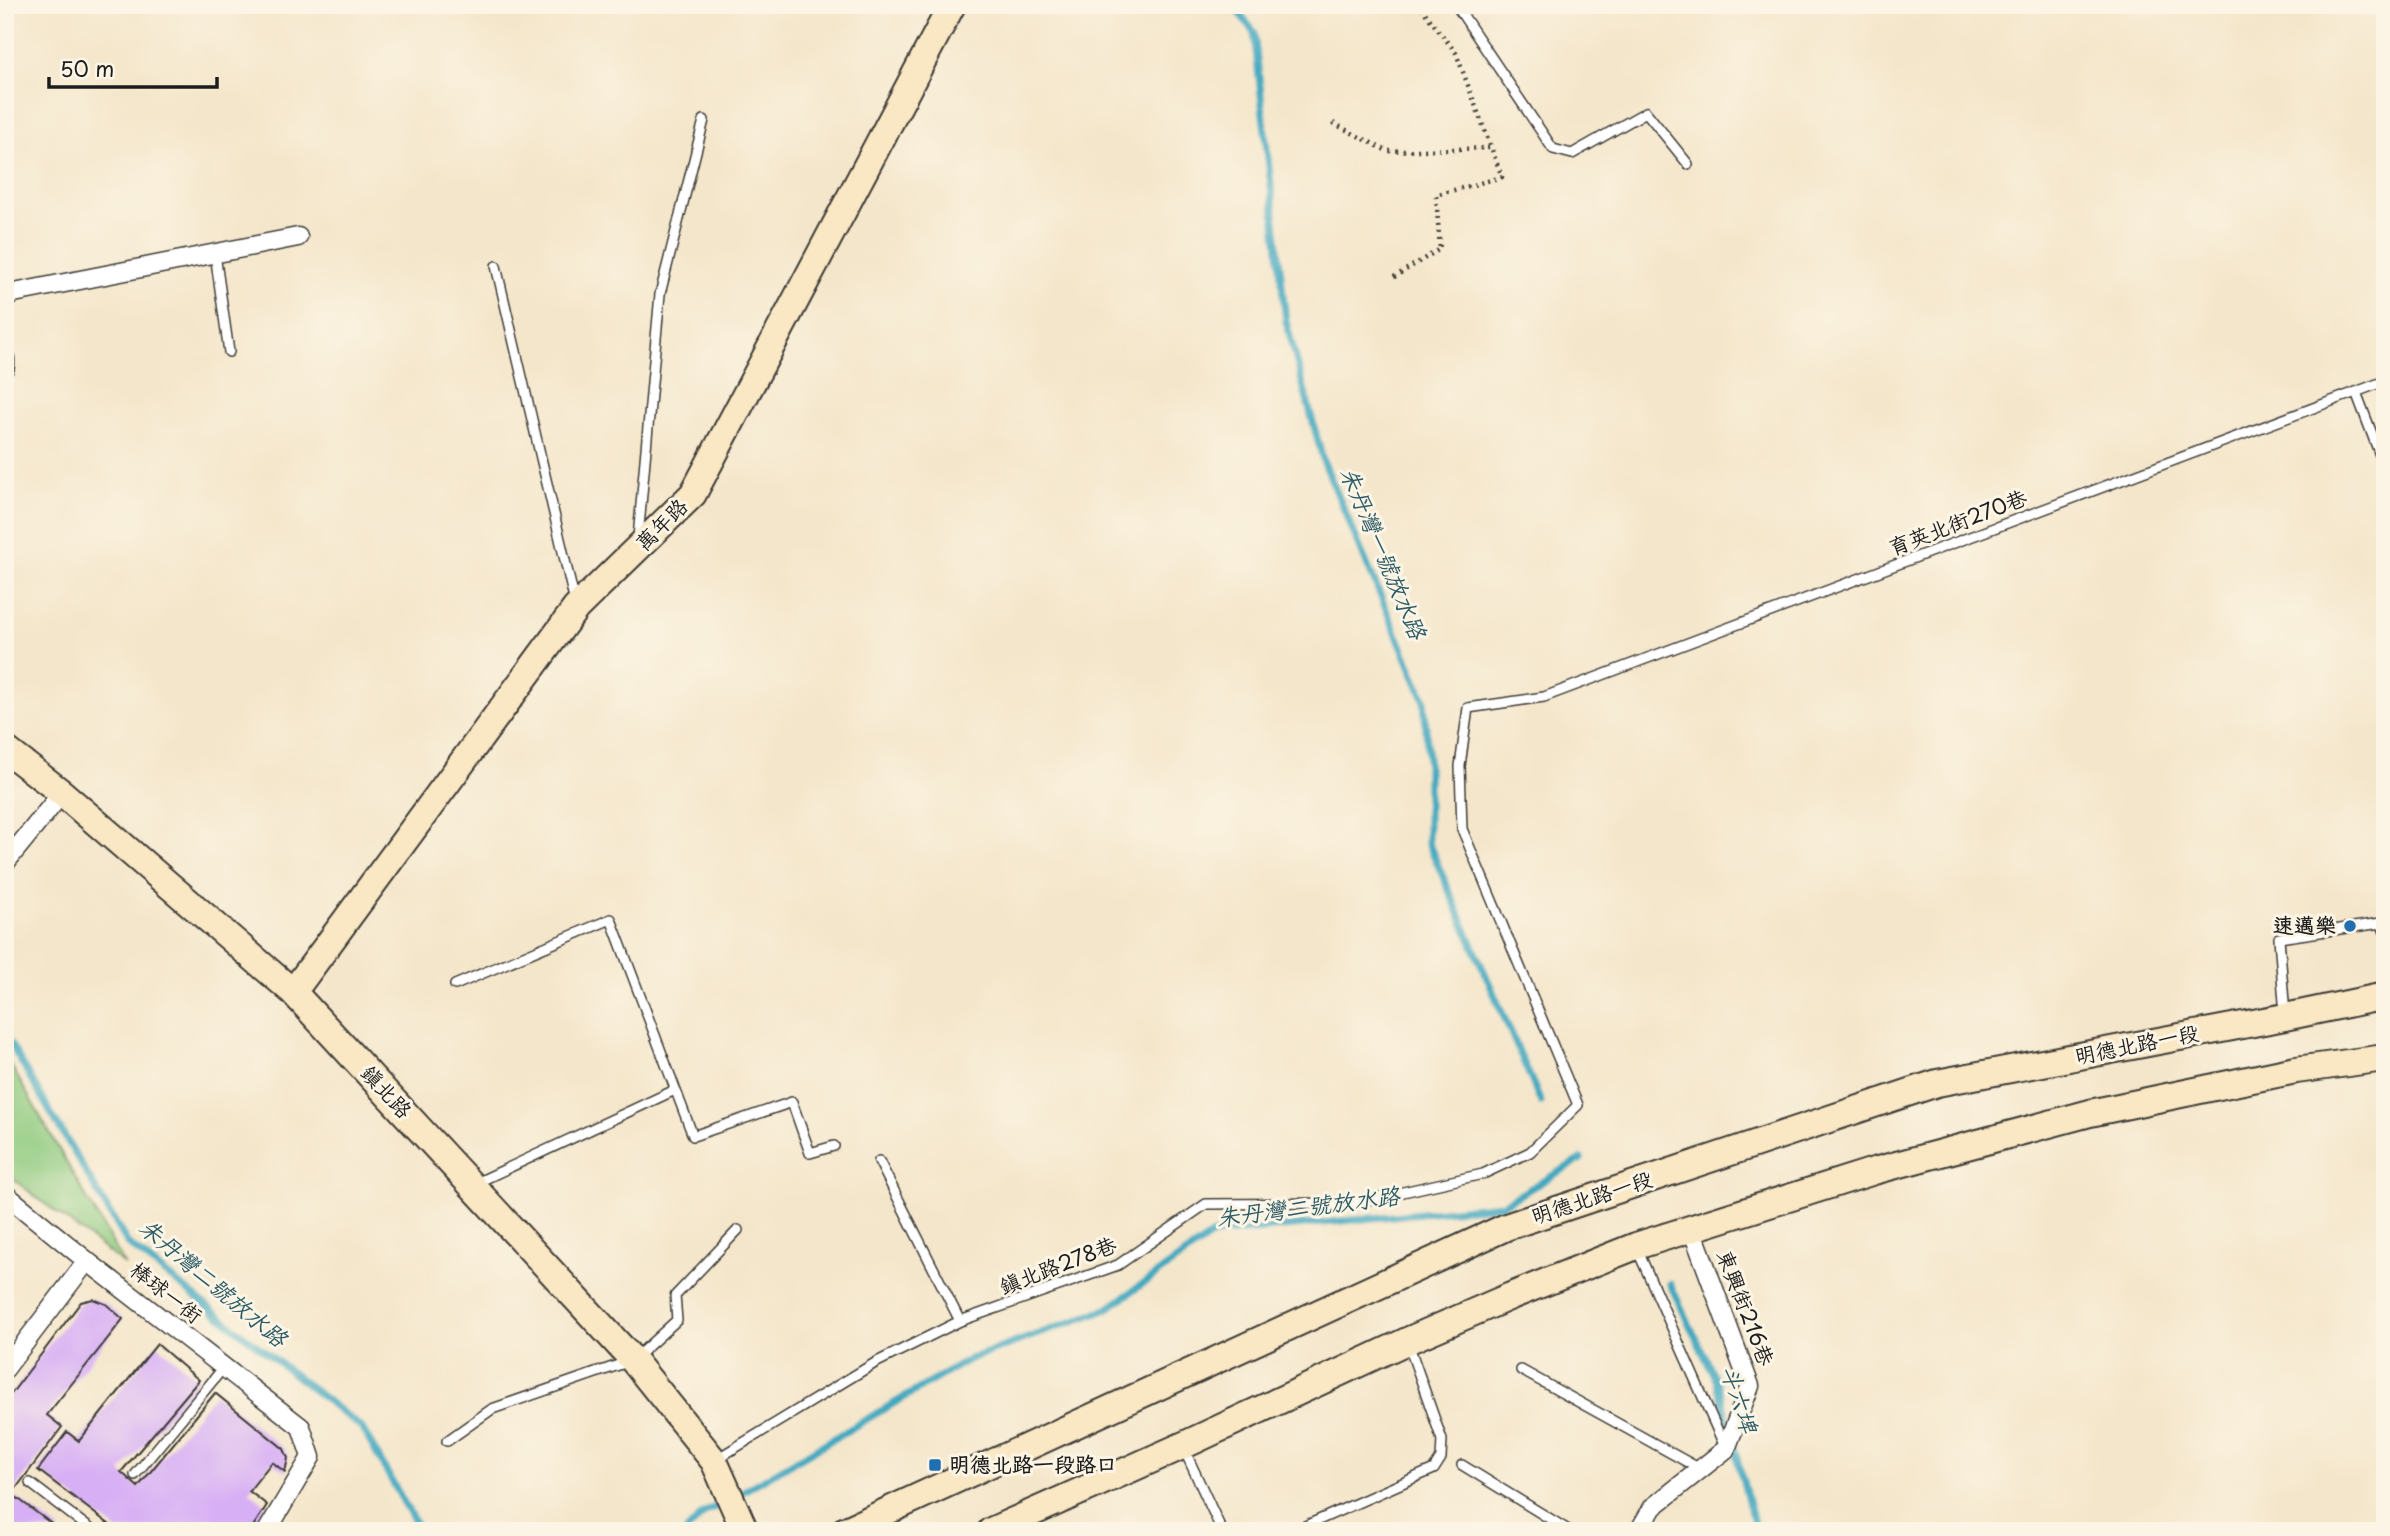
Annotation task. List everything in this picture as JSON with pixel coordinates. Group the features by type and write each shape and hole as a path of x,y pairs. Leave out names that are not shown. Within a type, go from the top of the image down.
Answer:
{"street":[{"name":"萬年路","path":"293,992 576,608 693,494 952,5"},
{"path":"5,299 14,293 298,237"},
{"path":"5,358 5,367"},
{"name":"鎮北路","path":"5,749 62,793 293,992 633,1360 717,1470 745,1531"},
{"path":"5,863 62,793"},
{"name":"明德北路一段","path":"844,1531 1506,1227 1937,1083 2385,996"},
{"path":"991,1531 1407,1341 1511,1296 1691,1227 1874,1171 2090,1113 2296,1070 2385,1058"},
{"name":"棒球一街","path":"5,1194 301,1427 311,1457 267,1531"},
{"name":"東興街216巷","path":"1691,1227 1750,1386 1726,1449"},
{"path":"5,1369 88,1261"},
{"path":"1640,1531 1653,1507 1726,1449"}],"lane":[{"path":"1456,5 1553,149 1572,154 1646,112 1688,164"},
{"path":"637,550 660,294 704,120"},
{"path":"215,254 229,352"},
{"path":"496,266 576,608"},
{"name":"育英北街270巷","path":"1577,1105 1462,830 1460,766 1468,708 1544,697 2385,381"},
{"path":"2356,393 2385,468"},
{"path":"456,985 611,919 693,1136 792,1102 810,1153 834,1146"},
{"path":"2285,1017 2279,938 2381,923 2385,932"},
{"path":"473,1185 675,1090"},
{"name":"鎮北路278巷","path":"717,1470 875,1363 960,1321 1118,1265 1206,1204 1354,1203 1483,1174 1530,1152 1577,1105"},
{"path":"879,1161 960,1321"},
{"path":"447,1441 492,1409 633,1360 677,1320 675,1296 738,1230"},
{"path":"1636,1246 1726,1449"},
{"path":"1296,1530 1434,1469 1441,1458 1442,1440 1407,1341"},
{"path":"135,1475 224,1367"},
{"path":"1521,1370 1700,1469"},
{"path":"1182,1446 1222,1531"},
{"path":"1462,1465 1570,1531"},
{"path":"30,1483 93,1531"}],"path":[{"path":"1394,277 1440,249 1436,195 1502,177 1456,53 1419,5"},
{"path":"1333,123 1387,151 1490,148"}],"green space":[{"path":"5,1055 125,1265 5,1173"}],"building":[{"path":"93,1299 106,1304 123,1319 47,1415 62,1427 5,1503 5,1402 81,1302"},
{"path":"157,1344 199,1380 121,1472 138,1487 215,1393 284,1449 288,1458 285,1472 272,1462 249,1491 267,1505 250,1531 118,1531 38,1470 67,1432 79,1441"},
{"path":"16,1497 61,1531 5,1531 5,1512"}],"waterway":[{"name":"朱丹灣一號放水路","path":"1233,5 1254,32 1286,321 1323,460 1424,699 1428,760 1428,842 1541,1102"},
{"name":"朱丹灣二號放水路","path":"8,1040 128,1244 362,1428 420,1531"},
{"name":"朱丹灣二號放水路","path":"735,1496 970,1359 1107,1309 1214,1234 1502,1205 1581,1159"},
{"name":"斗六埤","path":"1670,1284 1717,1382 1729,1428"},
{"name":"斗六埤","path":"1733,1443 1756,1531"},
{"name":"朱丹灣二號放水路","path":"687,1531 704,1513 724,1502"}],"place":[{"name":"速邁樂","path":"2350,926"},
{"name":"明德北路一段路口","path":"935,1465"}]}
